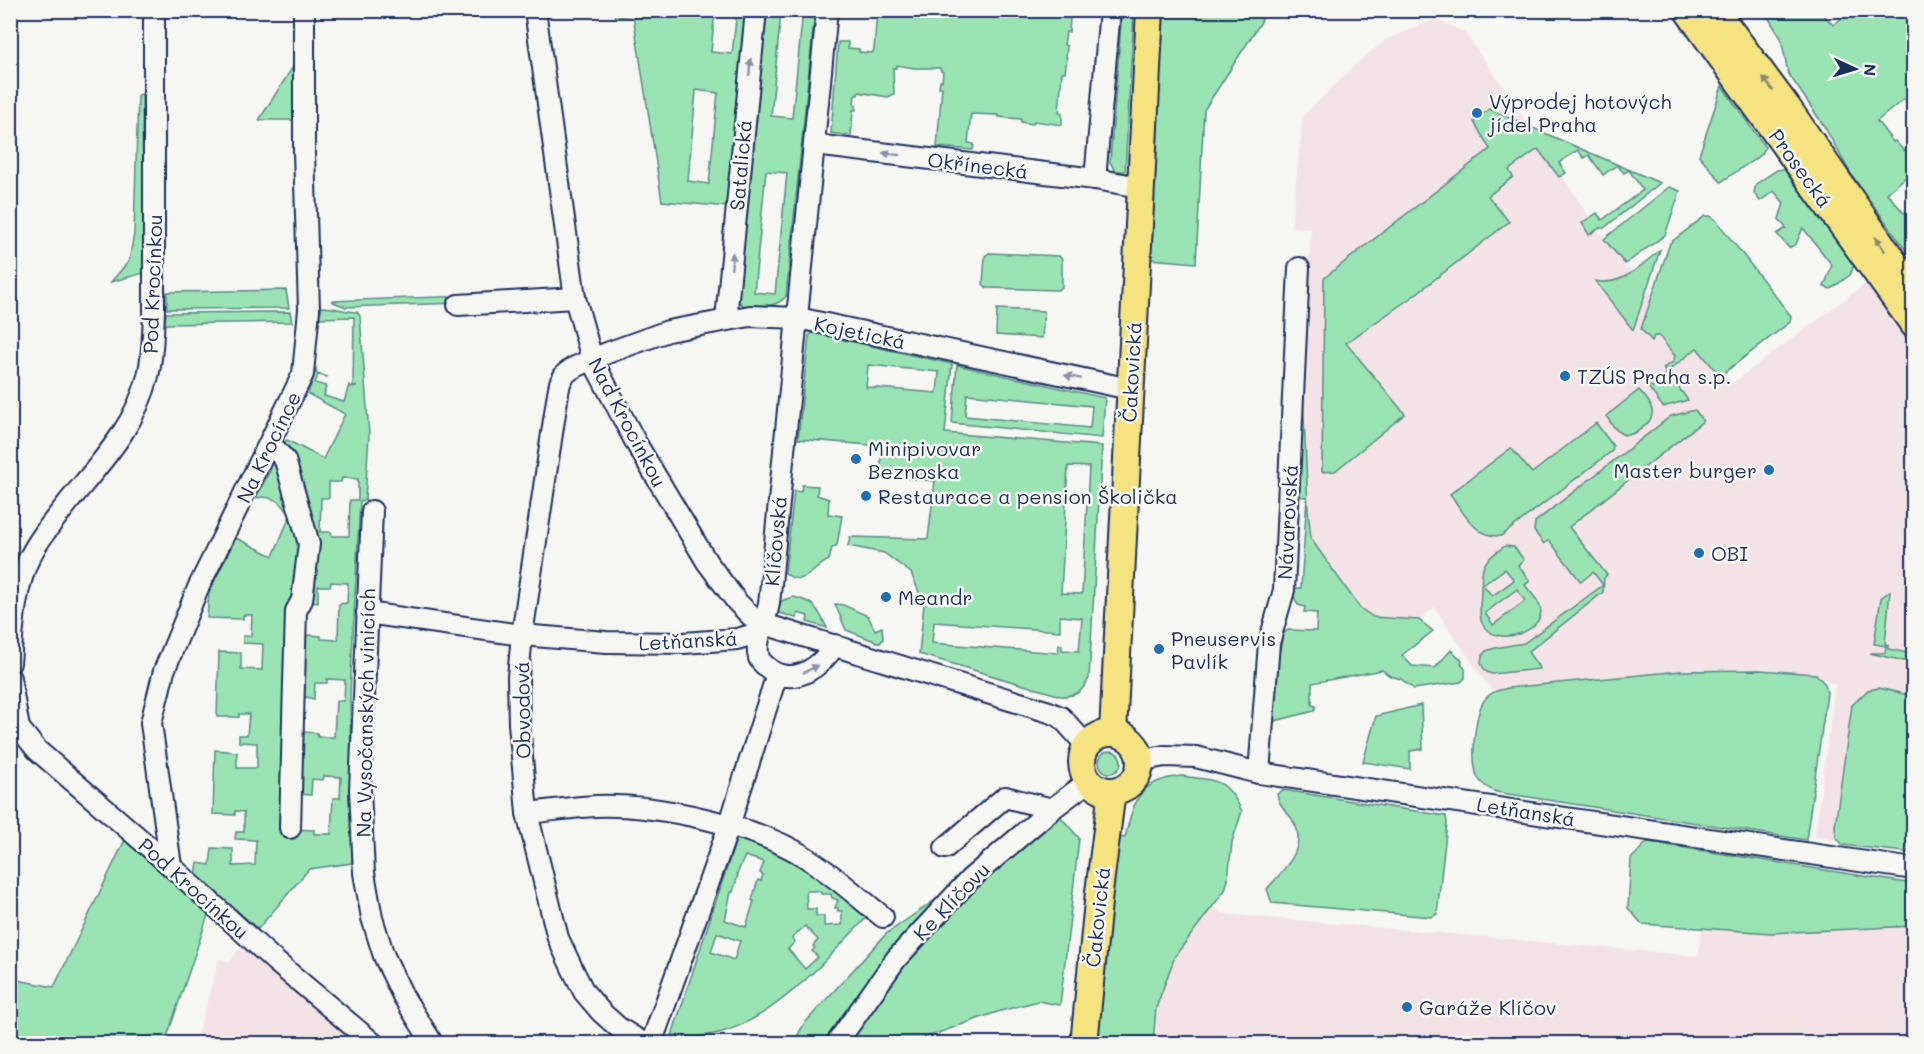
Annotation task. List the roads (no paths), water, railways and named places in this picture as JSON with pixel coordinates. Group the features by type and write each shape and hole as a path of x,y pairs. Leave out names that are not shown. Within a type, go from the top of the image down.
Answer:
{"main road":[{"name":"Čakovická","path":"1113,733 1149,10"},
{"name":"Prosecká","path":"1688,10 1914,325"},
{"name":"Prosecká","path":"1715,10 1786,107 1914,291"},
{"path":"1113,733 1127,738 1134,744 1139,760 1135,778 1129,784 1101,786 1084,773 1082,764 1087,746 1102,735 1113,733"},
{"name":"Čakovická","path":"1084,1044 1095,930 1101,786"}],"street":[{"name":"Pod Krocínkou","path":"10,663 15,608 27,563 48,528 118,442 137,408 148,376 154,312 154,10"},
{"name":"Na Krocínce","path":"171,866 151,723 164,671 198,588 303,374 309,309 304,152 304,10"},
{"name":"Nad Krocínkou","path":"535,10 575,298 592,359 636,443 707,562 737,602 752,617 764,624"},
{"name":"Satalická","path":"726,319 756,10"},
{"name":"Klíčovská","path":"777,674 759,659 758,646 768,609 771,584 827,10"},
{"path":"1095,179 1110,10"},
{"name":"Okřínecká","path":"814,145 1095,179 1140,187"},
{"name":"Návarovská","path":"1259,773 1269,643 1284,590 1299,268"},
{"path":"458,305 575,298"},
{"name":"Kojetická","path":"592,359 668,331 726,319 750,316 798,318 1130,389"},
{"name":"Obvodová","path":"592,359 573,368 560,383 522,635 518,678 519,723 527,813 558,938 584,992 619,1028 645,1044"},
{"path":"270,444 285,460 309,544 302,600 296,611 290,828"},
{"name":"Na Vysočanských vinicích","path":"372,511 360,790 367,898 384,956 403,996 433,1044"},
{"name":"Letňanská","path":"367,613 522,635 606,642 684,643 737,639 751,635 764,624 1049,712 1061,717 1087,746"},
{"path":"651,1044 729,826 777,674 794,675 809,672 827,658 835,645"},
{"name":"Pod Krocínkou","path":"10,678 15,734 38,750 275,961 374,1044"},
{"name":"Letňanská","path":"1139,760 1164,756 1196,757 1259,773 1914,869"},
{"name":"Ke Klíčovu","path":"836,1044 896,959 962,887 1052,809 1101,786"},
{"path":"945,848 1005,797 1052,809"},
{"path":"527,813 596,806 630,807 670,811 729,826 778,843 806,857 883,917"}],"place":[{"name":"Výprodej hotových jídel Praha","path":"1477,113"},
{"name":"TZÚS Praha s.p.","path":"1565,376"},
{"name":"Minipivovar Beznoska","path":"856,459"},
{"name":"Master burger","path":"1769,470"},
{"name":"Restaurace a pension Školička","path":"866,496"},
{"name":"OBI","path":"1699,553"},
{"name":"Meandr","path":"886,597"},
{"name":"Pneuservis Pavlík","path":"1159,649"},
{"name":"Garáže Klíčov","path":"1407,1007"}]}
